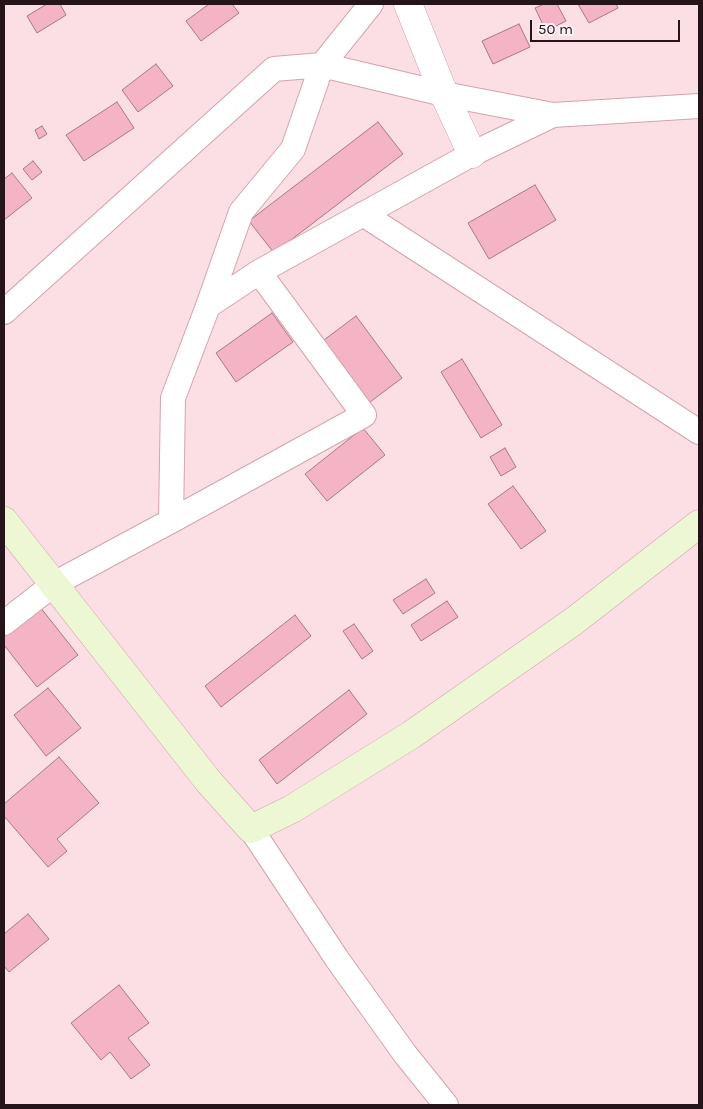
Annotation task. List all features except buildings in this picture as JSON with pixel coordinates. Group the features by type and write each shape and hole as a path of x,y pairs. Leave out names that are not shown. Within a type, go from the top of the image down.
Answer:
{"main road":[{"path":"4,521 209,782 251,830 292,809 411,735 574,621 699,524"}],"street":[{"path":"172,522 173,398 242,212 293,149 322,64 371,4"},
{"path":"408,4 444,94 472,154"},
{"path":"4,312 274,69 322,64 444,94 553,115 699,106"},
{"path":"208,306 259,272 472,154 553,115"},
{"path":"364,214 699,432"},
{"path":"4,623 54,584 172,522 364,415 259,272"},
{"path":"251,830 337,959 405,1054 446,1105"}]}
